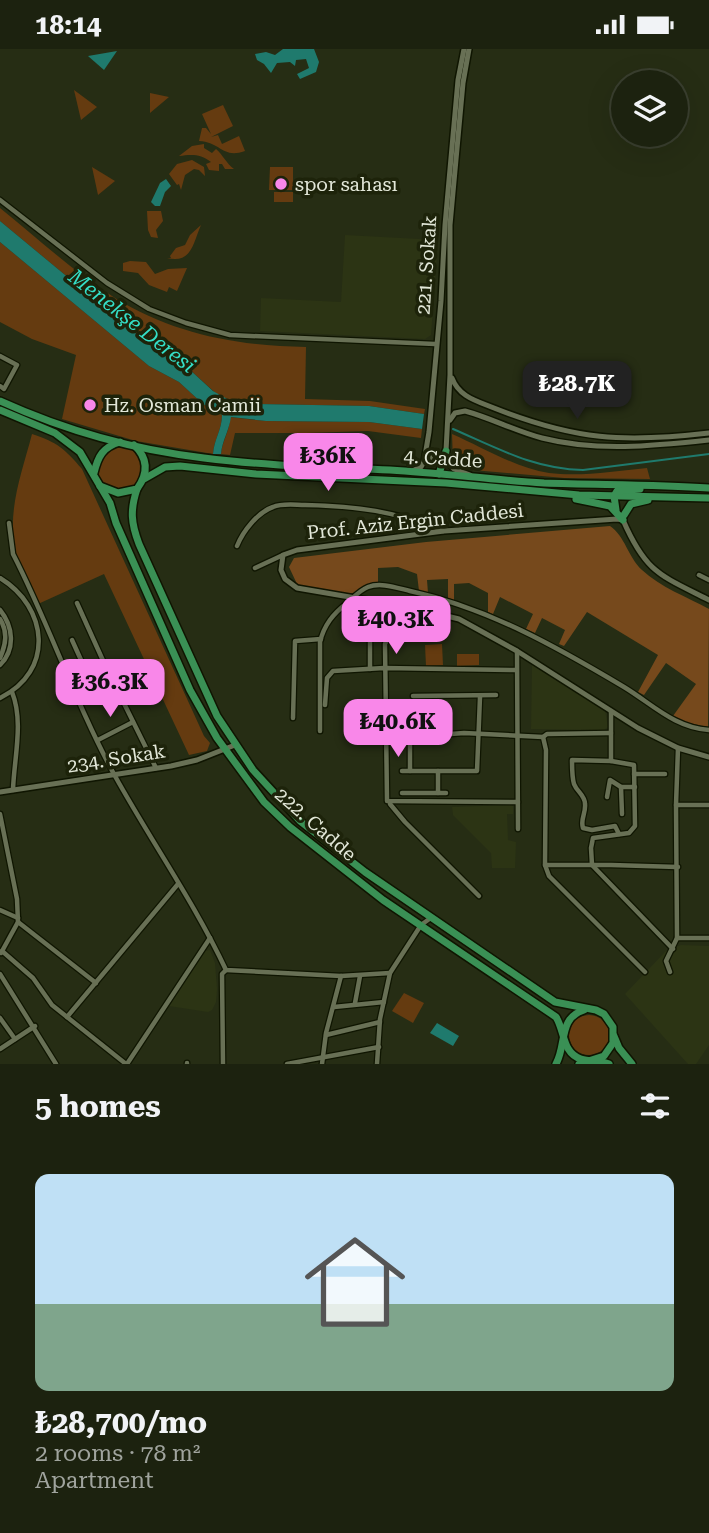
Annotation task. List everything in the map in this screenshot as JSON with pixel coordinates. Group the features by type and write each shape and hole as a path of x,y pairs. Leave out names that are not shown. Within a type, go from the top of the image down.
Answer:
{"main road":[{"path":"0,401 56,424 133,445 144,458 144,479 136,489 118,493 99,485 87,460 70,442 0,410"},
{"path":"94,474 104,449 120,442"},
{"name":"4. Cadde","path":"133,445 204,459 259,464 440,473 520,481 709,488"},
{"path":"401,481 433,478 440,473 445,454"},
{"name":"4. Cadde","path":"144,479 165,467 180,466 256,474 401,481 548,493 709,498"},
{"path":"602,484 616,494 624,517"},
{"name":"222. Cadde","path":"99,485 110,503 116,523 190,691 225,750 264,802 290,827 383,900 556,1017 563,1035"},
{"path":"616,494 623,489 661,489 675,485"},
{"name":"222. Cadde","path":"136,489 131,522 217,716 235,745 279,801 365,873 555,1002 588,1009"},
{"path":"548,493 606,504 616,511"},
{"path":"616,494 616,511 619,517 624,517"},
{"path":"624,517 628,507 635,502 671,496"},
{"path":"556,1064 568,1020 588,1009 604,1014 613,1027 619,1048 632,1064"},
{"path":"563,1035 568,1050 574,1056 609,1064"},
{"path":"579,1064 604,1056 614,1035"}],"street":[{"name":"221. Sokak","path":"426,451 458,80 467,49"},
{"path":"467,49 450,225 450,370 445,454 450,465 472,476"},
{"path":"0,199 107,283 149,309 186,323 230,335 435,344"},
{"path":"0,356 17,365 4,389 0,387"},
{"path":"450,370 456,387 470,398 541,425 594,437 645,439 709,433"},
{"path":"467,411 461,403 466,397 470,398"},
{"path":"448,426 455,413 467,411 526,433 584,445 649,447 709,440"},
{"path":"426,451 433,461 439,461 445,454"},
{"path":"407,471 421,467 426,451"},
{"path":"237,546 241,536 260,515 276,505 345,506 402,515 444,531"},
{"path":"624,517 637,550 654,571 709,600"},
{"name":"Prof. Aziz Ergin Caddesi","path":"624,517 444,531 297,550 283,555 281,570 285,579 297,588 414,608 459,619 517,651 638,728 678,748 709,757"},
{"path":"9,523 13,554 114,774 211,937 226,969"},
{"path":"255,568 283,555"},
{"path":"699,575 709,580"},
{"path":"0,578 19,591 35,617 40,644 26,679 12,692 0,698"},
{"path":"320,731 323,629 337,611 365,588 384,585 467,606 555,646 638,695 674,721 687,727 709,730"},
{"path":"78,603 156,768"},
{"path":"414,608 391,631 385,644 386,796 405,823 479,896"},
{"path":"0,610 9,623 12,635 10,648 0,665"},
{"path":"0,619 6,636 0,658"},
{"path":"370,633 370,669"},
{"path":"293,718 295,641 321,639"},
{"path":"72,640 81,660 74,688"},
{"path":"517,651 518,829"},
{"path":"325,705 330,672 384,668 516,670"},
{"path":"12,692 18,717 13,790"},
{"path":"413,696 496,695"},
{"path":"402,771 477,771 480,697"},
{"path":"611,711 611,761"},
{"path":"98,740 133,722"},
{"path":"386,734 410,737 479,733 543,737 547,734 611,733"},
{"path":"410,737 410,771"},
{"path":"543,737 546,750 545,865 549,876 645,972"},
{"name":"234. Sokak","path":"0,792 197,760 235,745"},
{"path":"670,972 666,961 677,938 678,748"},
{"path":"619,834 615,826 592,830 583,828 581,823 585,801 573,782 572,760 611,761 634,765 634,830 629,833 593,838 592,865 673,949"},
{"path":"438,771 438,793"},
{"path":"634,774 664,774"},
{"path":"607,797 610,780 621,787 635,787"},
{"path":"621,787 622,814"},
{"path":"402,793 446,793"},
{"path":"390,803 518,802"},
{"path":"676,805 709,805"},
{"path":"0,814 17,899 18,920 1,952 33,978 52,1005 127,1064 211,937"},
{"path":"545,865 678,867"},
{"path":"67,1017 178,884"},
{"path":"0,910 18,920 96,983"},
{"path":"377,1064 380,1022 390,973 421,925 432,917"},
{"path":"677,938 709,938"},
{"path":"226,969 341,976 390,973"},
{"path":"226,969 222,974 223,1063 232,1064"},
{"path":"0,974 35,1026 56,1064"},
{"path":"322,1061 341,976"},
{"path":"355,1003 360,976"},
{"path":"334,1007 384,1002"},
{"path":"0,1018 15,1039"},
{"path":"326,1035 380,1022"},
{"path":"0,1049 35,1026"},
{"path":"287,1064 322,1061 379,1047"}],"shaded area":[{"path":"74,90 97,107 81,120"},
{"path":"150,93 169,97 150,113"},
{"path":"223,105 233,126 211,137 218,135 222,144 239,136 245,151 226,152 212,144 199,141 202,128 206,128 211,134 202,114"},
{"path":"204,144 204,148 212,153 216,149 234,169 225,169 219,164 219,171 209,170 206,164 211,162 204,157 179,156 192,146"},
{"path":"192,160 204,167 205,176 194,169 185,175 181,190 169,174 177,164"},
{"path":"92,167 115,181 98,195"},
{"path":"270,167 293,167 293,190 269,190"},
{"name":"spor sahası","path":"274,192 293,192 293,202 274,202"},
{"path":"0,208 100,288 160,321 231,341 306,347 305,399 370,401 425,409 424,414 369,406 247,404 220,397 189,369 158,352 0,221"},
{"path":"147,211 161,211 163,221 156,230 158,238 151,237 148,230"},
{"path":"201,225 187,255 182,258 175,259 167,258 171,258 176,248 185,245 190,235"},
{"path":"345,235 438,240 431,335 425,339 260,331 261,298 341,302"},
{"path":"0,242 149,366 179,382 203,404 222,415 213,454 136,441 62,419 76,355 32,339 0,322"},
{"path":"146,262 155,274 168,269 187,268 177,291 169,287 167,292 149,285 138,273 123,271 123,263"},
{"path":"230,417 266,421 369,422 422,429 421,438 368,431 235,433 230,455 221,454"},
{"path":"32,434 60,447 82,469 204,736 210,743 207,751 189,755 104,574 38,604 20,566 13,538 16,493"},
{"path":"452,434 512,462 549,473 598,473 647,468 650,479 564,478 461,469 453,463"},
{"path":"119,445 135,452 142,468 135,484 119,491 103,484 96,468 103,452"},
{"path":"610,526 619,535 637,565 649,576 709,609 708,727 683,722 673,716 696,684 666,663 644,695 638,692 658,655 587,612 564,646 559,644 565,630 542,618 535,633 526,629 533,614 500,597 493,614 488,612 488,593 469,583 454,584 454,600 448,598 448,579 427,580 428,593 419,591 417,574 398,567 378,568 378,582 356,592 341,593 297,584 289,567 294,558 426,542"},
{"path":"431,621 433,633 414,636 412,624"},
{"path":"442,644 443,665 426,666 425,645"},
{"path":"457,654 479,654 479,665 457,666"},
{"path":"532,664 605,710 608,727 604,730 531,729"},
{"path":"513,806 513,814 507,814 508,840 516,842 515,868 492,868 491,853 453,815 452,807"},
{"path":"681,945 709,946 709,1045 696,1064 688,1064 625,994 666,951"},
{"path":"210,950 215,963 217,989 212,1010 208,1012 169,1006 204,951"},
{"path":"404,993 424,1003 413,1023 392,1011"},
{"path":"589,1015 603,1021 609,1035 603,1049 589,1055 575,1049 569,1035 575,1021"}],"water":[{"path":"283,49 314,49 319,62 316,72 300,79 297,74 309,68 306,59 296,60 295,66 290,62 277,63 271,73 257,60 255,54 266,52 275,55"},
{"path":"117,51 104,70 88,56"},
{"path":"166,179 171,186 165,192 160,206 155,206 151,202 160,183"},
{"path":"0,221 158,352 189,369 213,391 229,400 257,404 369,406 424,414 422,429 369,422 266,421 231,417 221,454 213,454 222,415 203,404 179,382 149,366 0,242"},
{"path":"437,1023 459,1036 453,1046 430,1033"}],"waterway":[{"name":"Menekşe Deresi","path":"453,429 532,462 565,469 583,470 709,454"}],"place":[{"name":"spor sahası","path":"281,184"},
{"name":"Hz. Osman Camii","path":"90,405"}]}
